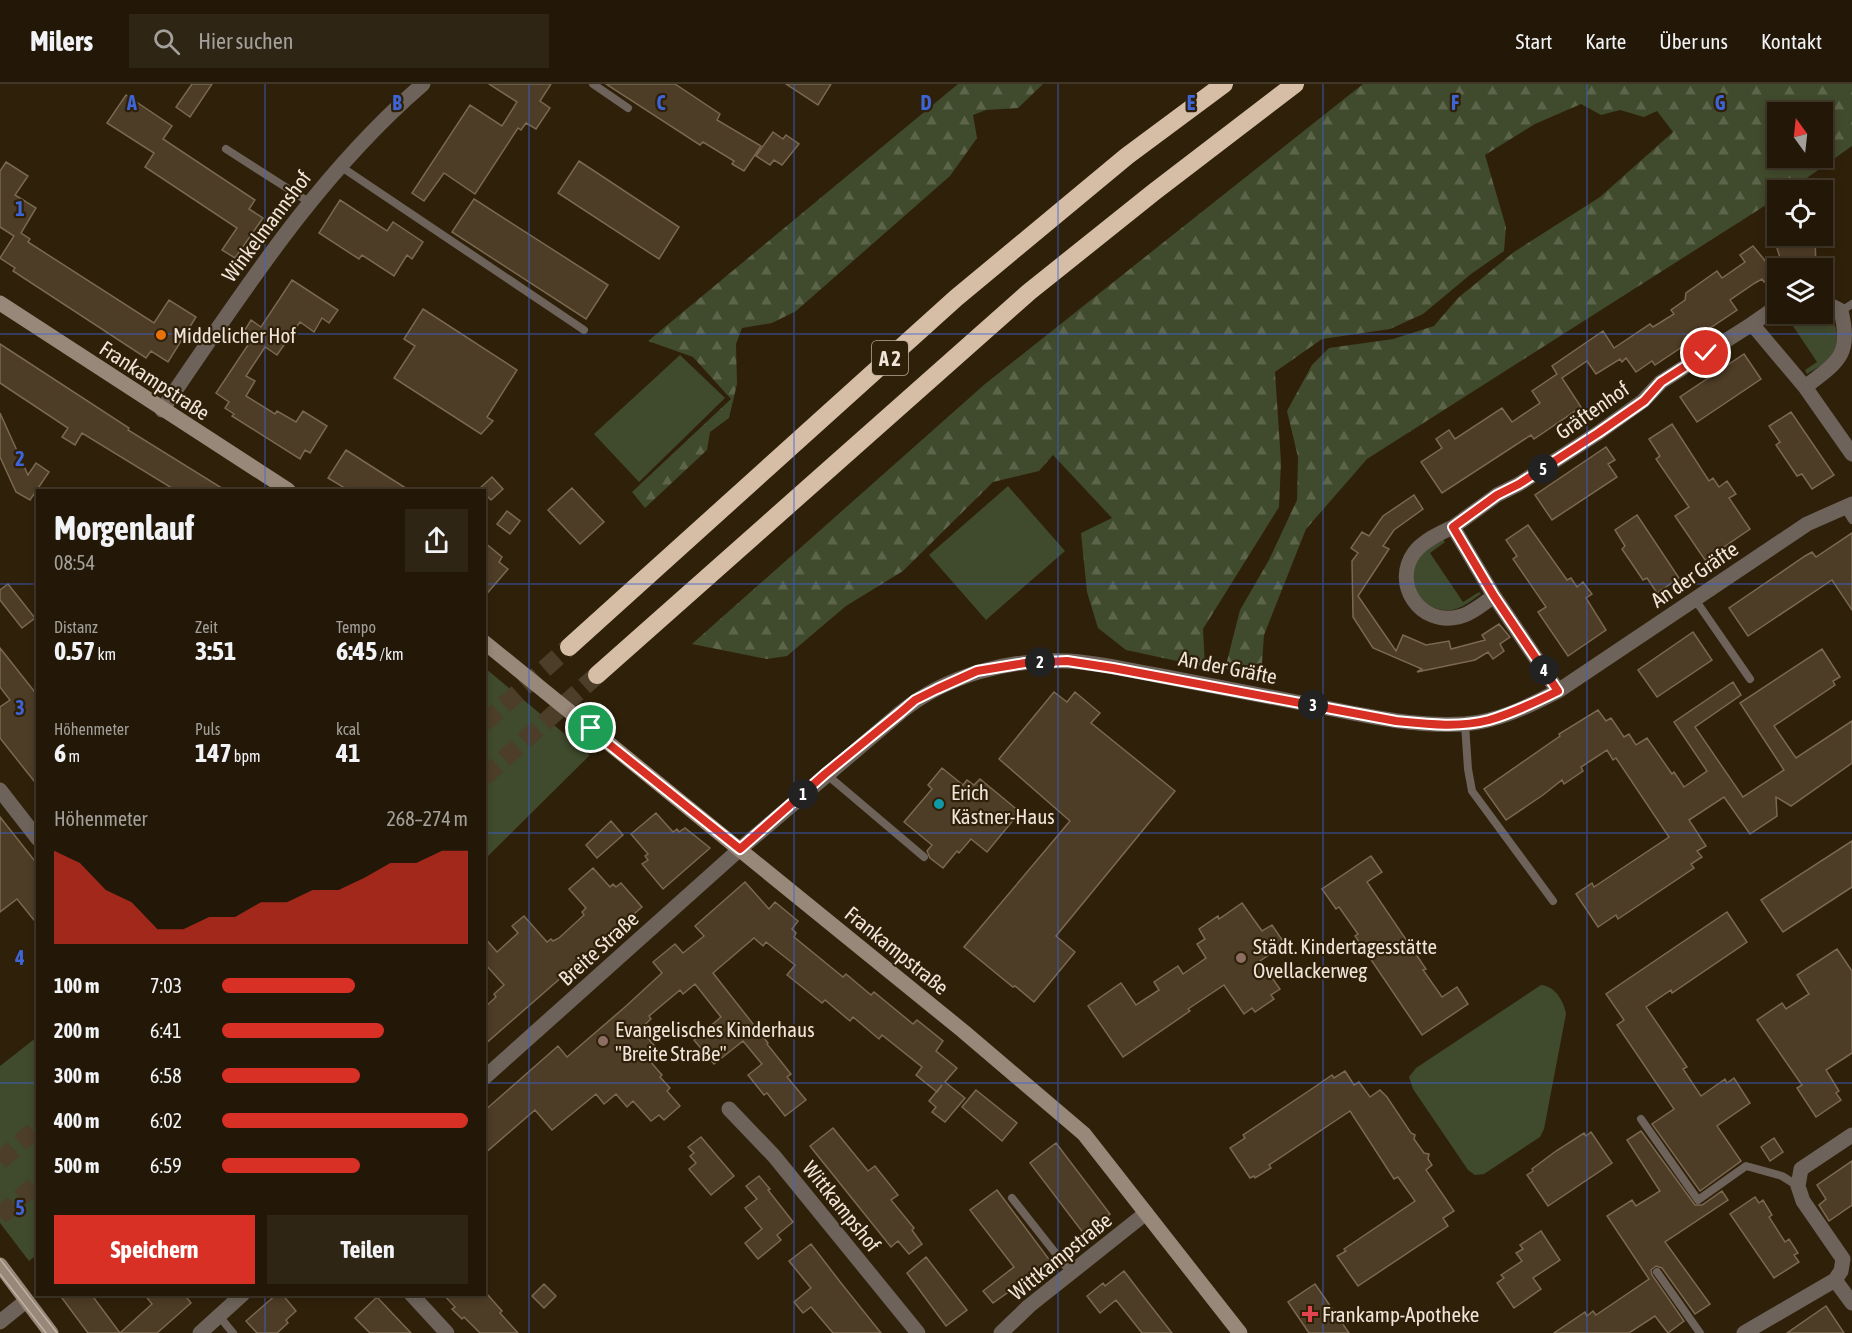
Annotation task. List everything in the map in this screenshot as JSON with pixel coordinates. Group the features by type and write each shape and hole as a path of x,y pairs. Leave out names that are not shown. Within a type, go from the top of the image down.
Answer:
{"highway":[{"name":"A 2","path":"569,647 956,298 1127,156 1224,84"},
{"name":"A 2","path":"597,675 1029,292 1295,84"}],"street":[{"name":"Winkelmannshof","path":"162,410 243,291 309,202 339,165 398,105 423,84"},
{"name":"Frankampstraße","path":"0,303 286,489"},
{"path":"1805,387 1834,364 1844,349 1847,308"},
{"name":"Gräftenhof","path":"1494,596 1460,617 1439,618 1423,612 1410,595 1406,573 1414,553 1437,534 1453,527 1497,495 1519,484 1598,433 1644,401 1661,382 1767,314"},
{"path":"1752,324 1805,387 1852,454"},
{"name":"An der Gräfte","path":"740,849 825,774 915,700 977,671 1025,663 1067,661 1221,687 1396,721 1465,724 1488,720 1533,704 1558,691 1807,524 1849,511"},
{"path":"1453,527 1494,596 1558,691"},
{"name":"Frankampstraße","path":"486,644 954,1024 1084,1134 1240,1333"},
{"path":"0,790 36,836"},
{"name":"Breite Straße","path":"486,1076 740,849"},
{"name":"Wittkampshof","path":"729,1109 774,1156 918,1333"},
{"path":"1744,1333 1835,1280 1841,1271 1843,1259 1803,1201 1798,1186 1801,1169 1852,1135"},
{"name":"Wittkampstraße","path":"1001,1333 1029,1306 1146,1213"},
{"path":"0,1265 51,1333"},
{"path":"1835,1280 1852,1303"},
{"path":"200,1333 241,1296"},
{"path":"413,1296 447,1333"},
{"path":"0,1322 26,1301"}],"lane":[{"path":"593,84 628,108"},
{"path":"226,149 309,202"},
{"path":"339,165 584,330"},
{"path":"1694,598 1750,679"},
{"path":"1465,724 1472,791 1553,901"},
{"path":"825,774 924,857"},
{"path":"1641,1119 1698,1200 1746,1166 1782,1176 1798,1186"},
{"path":"1012,1198 1071,1273"},
{"path":"1657,1272 1700,1333"},
{"path":"219,1316 233,1333"}],"green space":[{"path":"958,84 1043,84 1018,108 986,110 973,115 977,138 950,176 796,311 772,323 742,328 736,344 737,384 729,418 710,432 707,450 645,508 632,492 731,399 693,357 648,341"},
{"path":"1363,84 1852,84 1852,146 1833,159 1833,102 1767,102 1767,168 1821,168 1804,180 1767,180 1767,204 1367,459 1306,529 1264,635 1262,663 1225,669 1240,610 1269,560 1297,500 1298,457 1287,411 1312,365 1329,348 1393,339 1434,326 1458,298 1514,252 1600,197 1673,132 1657,111 1644,117 1620,110 1601,115 1581,104 1535,124 1485,155 1506,227 1504,251 1471,274 1423,314 1390,329 1322,339 1275,372 1281,462 1279,507 1203,629 1205,667 1126,650 1098,628 1087,592 1081,533 1112,518 1053,455 1039,471 993,482 903,571 846,606 787,656 767,659 692,644 985,384"},
{"path":"1833,320 1837,337 1834,350 1829,359 1807,374 1805,370 1817,362 1792,324 1833,324"},
{"path":"680,355 725,398 639,482 594,434"},
{"path":"1008,486 1065,551 986,620 929,555"},
{"path":"1443,539 1445,542 1430,553 1463,602 1479,592 1481,594 1464,606 1452,610 1434,608 1427,604 1420,598 1413,582 1413,573 1418,560"},
{"path":"486,669 590,755 486,858"},
{"path":"1541,985 1555,991 1566,1014 1544,1129 1540,1137 1484,1174 1475,1175 1468,1170 1413,1089 1409,1077 1416,1068"},
{"path":"36,1038 36,1256 29,1261 0,1223 0,1066"}],"building":[{"path":"192,84 212,84 190,117 176,107"},
{"path":"489,84 551,84 540,101 550,108 536,129 526,123 521,130 518,128 475,194 444,173 424,201 412,193 470,105 502,126 517,102"},
{"path":"606,84 675,84 720,114 717,120 761,146 744,171 732,164 734,161 703,142 700,145"},
{"path":"786,84 831,84 818,105"},
{"path":"126,95 172,126 163,139 255,200 249,209 263,218 235,258 222,250 237,228 145,167 154,153 107,123"},
{"path":"773,132 783,139 786,135 799,144 782,165 774,160 770,165 756,156"},
{"path":"579,161 679,227 659,259 558,193"},
{"path":"6,162 28,176 15,195 36,208 21,233 30,239 28,242 154,323 169,300 196,317 168,362 151,351 146,358 13,271 15,268 0,258 14,236 0,227 0,171"},
{"path":"474,199 608,285 586,319 452,232"},
{"path":"340,200 387,231 393,222 423,242 412,259 407,255 394,276 362,255 359,259 319,233"},
{"path":"1753,246 1767,263 1767,280 1764,282 1762,279 1730,300 1737,310 1655,365 1652,361 1636,372 1626,358 1622,362 1620,359 1596,374 1587,361 1562,378 1581,407 1534,439 1531,435 1442,493 1421,462 1442,448 1436,439 1449,430 1455,439 1502,408 1512,422 1540,403 1532,391 1557,374 1552,366 1603,331 1614,348 1650,324 1653,327 1674,314 1671,310 1685,300 1686,293 1717,271 1722,278 1745,262 1740,255"},
{"path":"1776,246 1815,246 1816,258 1780,258"},
{"path":"292,280 338,310 329,323 322,318 314,332 300,322 277,355 265,347 246,376 255,381 246,396 275,414 277,411 296,422 303,411 327,426 310,453 305,450 300,459 232,416 234,414 225,408 229,402 216,393 252,339 243,333 251,320 261,327"},
{"path":"423,309 517,370 487,417 493,421 481,434 394,378 415,346 404,339"},
{"path":"0,344 129,428 128,430 223,489 173,489 82,433 75,445 62,437 68,428 0,383"},
{"path":"1744,354 1761,379 1697,422 1680,397"},
{"path":"1791,412 1834,475 1812,489 1802,474 1797,476 1776,445 1780,442 1769,426"},
{"path":"0,413 28,475 36,463 49,472 30,500 16,492 0,457"},
{"path":"1672,424 1709,481 1713,478 1719,487 1727,481 1736,494 1729,498 1750,529 1705,560 1675,516 1689,507 1656,459 1660,456 1649,439"},
{"path":"1606,447 1615,460 1608,464 1617,477 1552,520 1535,495"},
{"path":"346,450 407,489 346,489 328,478"},
{"path":"492,477 503,489 491,500 486,495 486,489 480,488"},
{"path":"572,488 604,522 580,544 548,510"},
{"path":"1414,495 1423,509 1394,530 1383,546 1389,549 1358,596 1396,651 1403,635 1426,645 1449,641 1451,649 1485,640 1482,635 1499,624 1510,637 1500,644 1504,651 1493,659 1488,652 1475,660 1417,672 1422,669 1373,648 1353,617 1352,561 1358,553 1351,548 1362,532 1369,536 1383,516"},
{"path":"507,511 520,521 510,534 497,524"},
{"path":"1637,515 1679,578 1657,593 1647,578 1643,580 1622,549 1625,546 1615,530"},
{"path":"1528,525 1567,580 1571,578 1577,587 1583,582 1592,594 1586,598 1606,630 1568,656 1538,612 1546,607 1513,559 1517,556 1506,540"},
{"path":"1852,533 1852,610 1832,580 1748,636 1729,608 1805,556 1812,552 1816,557"},
{"path":"486,544 502,557 499,562 508,569 486,595"},
{"path":"8,584 35,618 22,628 0,600 0,590"},
{"path":"1693,632 1712,660 1657,697 1638,670"},
{"path":"0,648 36,693 36,783 0,738 0,707 10,700 0,687"},
{"path":"1822,649 1840,677 1833,681 1835,685 1774,726 1796,758 1852,721 1852,763 1791,806 1776,797 1777,816 1750,834 1724,797 1689,820 1706,846 1697,851 1702,857 1691,864 1694,868 1618,919 1616,915 1598,927 1576,894 1592,883 1594,887 1669,837 1616,758 1613,760 1607,750 1581,767 1583,771 1564,784 1562,780 1506,820 1484,789 1560,736 1559,734 1598,710 1606,721 1611,718 1624,737 1629,734 1636,745 1647,738 1684,787 1707,771 1674,722 1733,682 1741,695 1695,727 1743,797 1784,770 1740,703"},
{"path":"1054,692 1067,702 1075,692 1100,713 1091,723 1175,791 1056,936 1075,952 1034,1002 964,947 1070,821 999,759"},
{"path":"942,768 963,785 967,780 974,785 980,779 1020,812 987,852 971,839 943,868 930,858 927,851 932,845 904,822 932,789 928,785"},
{"path":"656,813 673,832 677,829 679,832 685,828 710,848 663,889 642,864 648,860 645,856 648,854 631,834"},
{"path":"0,817 36,862 36,923 17,899 0,912"},
{"path":"611,821 623,835 597,858 586,845"},
{"path":"1852,841 1852,887 1783,932 1761,900"},
{"path":"1371,856 1382,872 1367,882 1426,969 1423,970 1442,997 1457,987 1468,1004 1422,1035 1355,936 1358,934 1339,907 1336,909 1322,889"},
{"path":"593,868 610,887 613,884 616,887 621,883 642,907 486,1043 486,1006 504,985 486,965 486,939 497,952 518,933 512,926 524,916 547,942 559,938 584,915 582,912 586,908 569,889"},
{"path":"745,882 769,909 775,902 798,921 792,929 796,933 794,937 843,977 846,974 871,995 874,992 913,1024 917,1020 943,1041 936,1051 957,1068 945,1082 965,1098 945,1122 932,1112 936,1107 929,1101 937,1092 916,1075 922,1067 882,1035 879,1039 853,1017 850,1021 825,1000 822,1003 787,975 795,965 766,942 763,946 754,938 713,973 791,1074 787,1077 806,1100 785,1116 767,1093 764,1095 748,1075 762,1064 743,1041 714,1064 694,1040 721,1017 695,984 683,994 680,990 649,1016 651,1019 640,1029 659,1051 649,1060 670,1088 667,1091 680,1106 664,1120 659,1115 651,1121 633,1101 627,1107 616,1094 604,1104 596,1094 552,1130 535,1110 486,1152 486,1109 558,1046 567,1057 625,1007 662,973 653,962 675,944 683,953 704,936 695,926"},
{"path":"1242,903 1262,931 1272,925 1285,944 1260,961 1280,989 1271,995 1274,999 1255,1012 1252,1008 1244,1014 1224,985 1123,1057 1088,1006 1121,983 1136,1005 1159,990 1154,982 1178,966 1183,974 1206,958 1197,944 1205,939 1199,929"},
{"path":"1727,912 1747,942 1672,993 1671,990 1646,1007 1687,1067 1683,1069 1701,1096 1725,1079 1727,1083 1734,1078 1750,1103 1717,1126 1741,1161 1700,1191 1652,1124 1674,1109 1617,1025 1624,1020 1606,994"},
{"path":"1837,949 1852,971 1852,1053 1826,1070 1839,1091 1836,1093 1841,1100 1816,1117 1797,1088 1802,1085 1757,1020 1782,1003 1786,1009 1809,994 1797,975"},
{"path":"1345,1071 1354,1085 1359,1082 1370,1097 1380,1090 1387,1097 1411,1133 1415,1135 1414,1139 1424,1153 1429,1154 1428,1159 1432,1165 1426,1170 1454,1211 1443,1218 1448,1226 1358,1286 1337,1256 1415,1201 1398,1177 1394,1179 1350,1111 1269,1165 1271,1168 1255,1178 1254,1176 1250,1178 1230,1148 1245,1138 1243,1135 1332,1075 1334,1078"},
{"path":"976,1090 1017,1123 1002,1141 962,1107"},
{"path":"833,1128 868,1171 875,1166 898,1195 891,1200 914,1228 912,1230 922,1244 909,1254 898,1241 891,1247 810,1146"},
{"path":"1641,1131 1695,1205 1702,1205 1722,1191 1728,1200 1665,1242 1710,1304 1695,1314 1662,1268 1656,1266 1651,1270 1652,1275 1684,1321 1668,1333 1655,1316 1629,1333 1554,1333 1585,1312 1587,1316 1593,1311 1596,1315 1649,1279 1607,1216 1632,1200 1636,1206 1660,1191 1627,1140"},
{"path":"1591,1132 1612,1163 1548,1206 1527,1175 1556,1151 1584,1133 1586,1136"},
{"path":"701,1137 734,1176 711,1195 689,1169 696,1163 690,1156 694,1153 688,1147"},
{"path":"1774,1138 1783,1152 1770,1161 1761,1147"},
{"path":"1056,1143 1110,1214 1084,1234 1030,1163"},
{"path":"1852,1161 1852,1205 1829,1221 1819,1205 1826,1199 1817,1185"},
{"path":"759,1176 793,1222 777,1235 781,1240 758,1259 745,1243 762,1229 745,1208 757,1199 746,1186"},
{"path":"997,1190 1051,1262 993,1303 983,1291 1014,1267 970,1210"},
{"path":"1755,1197 1759,1203 1763,1200 1772,1215 1769,1217 1785,1242 1789,1239 1798,1253 1794,1255 1799,1262 1774,1278 1730,1214"},
{"path":"1541,1231 1560,1260 1533,1278 1541,1289 1514,1308 1497,1283 1504,1278 1501,1275 1522,1261 1516,1253 1523,1249 1520,1245"},
{"path":"811,1244 881,1333 833,1333 811,1307 803,1313 794,1302 811,1288 789,1261"},
{"path":"926,1257 967,1310 946,1326 907,1273"},
{"path":"1124,1271 1172,1333 1142,1333 1116,1300 1100,1313 1087,1296 1103,1283 1105,1286"},
{"path":"544,1284 556,1296 544,1308 532,1296"},
{"path":"1315,1284 1349,1333 1309,1333 1288,1302"},
{"path":"487,1294 518,1333 480,1333 452,1309 455,1307 445,1296 486,1296"},
{"path":"60,1296 92,1296 120,1333 88,1333"},
{"path":"146,1296 186,1296 191,1303 157,1333 120,1333 152,1304"},
{"path":"275,1296 284,1296 296,1311 277,1333 257,1333 246,1321"},
{"path":"377,1297 411,1333 370,1333 355,1318"},
{"path":"1826,1306 1844,1333 1787,1333"}],"tunnel":[{"path":"486,721 569,647"},
{"path":"486,775 597,675"},
{"path":"0,1161 36,1129"},
{"path":"0,1216 36,1184"}],"tram line":[{"path":"0,1259 57,1333"},
{"path":"0,1274 46,1333"}],"place":[{"name":"Middelicher Hof","path":"161,335"},
{"name":"Erich Kästner-Haus","path":"939,804"},
{"name":"Städt. Kindertagesstätte Ovellackerweg","path":"1241,958"},
{"name":"Evangelisches Kinderhaus \"Breite Straße\"","path":"603,1041"},
{"name":"Frankamp-Apotheke","path":"1310,1314"}],"route":[{"path":"591,728 740,849 825,774 915,700 977,671 1025,663 1067,661 1221,687 1396,721 1465,724 1488,720 1533,704 1558,691 1494,596 1453,527 1497,495 1519,484 1598,433 1644,401 1661,382 1706,353"}]}
